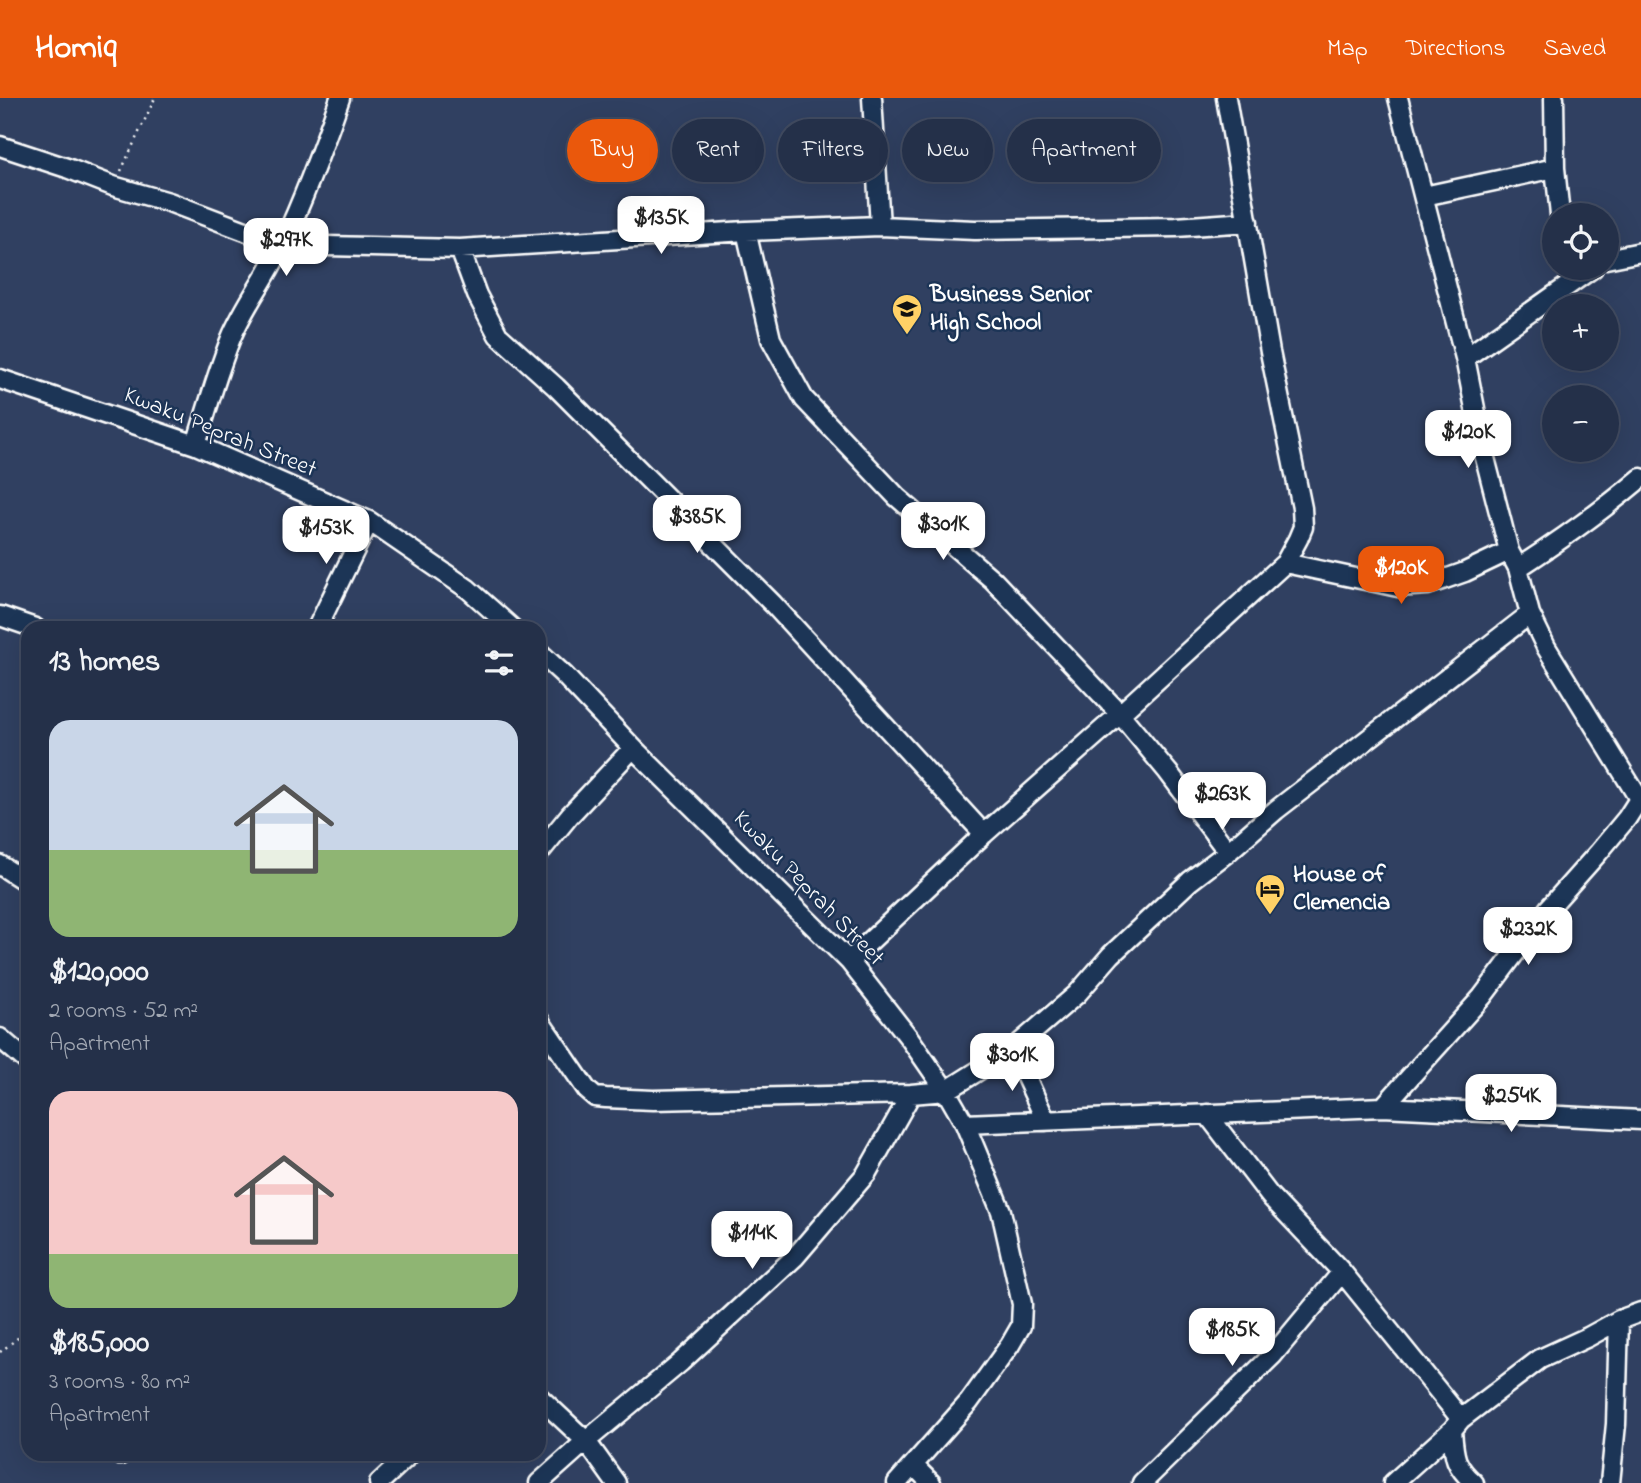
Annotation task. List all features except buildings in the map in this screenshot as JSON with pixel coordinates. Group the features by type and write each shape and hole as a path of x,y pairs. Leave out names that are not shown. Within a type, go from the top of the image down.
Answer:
{"street":[{"path":"196,445 232,336 282,245 315,169 340,98"},
{"path":"872,98 880,226"},
{"path":"849,961 984,834 1285,563 1298,539 1303,527 1302,508 1275,377 1226,98"},
{"path":"1383,1107 1482,997 1549,908 1627,818 1640,798 1546,647 1530,614 1518,568 1508,551 1484,454 1465,358 1398,98"},
{"path":"1554,98 1555,168 1559,203"},
{"path":"0,146 113,186 169,202 282,245 460,249 746,231 880,226 975,230 1175,227 1248,222"},
{"path":"1424,196 1555,168"},
{"path":"746,231 771,339 804,399 897,496 993,580 1120,714 1228,852"},
{"path":"460,249 477,295 498,335 556,387 773,604 984,834"},
{"path":"1619,256 1641,252"},
{"path":"1465,358 1570,280"},
{"name":"Kwaku Peprah Street","path":"0,379 196,445 369,521 468,589 504,621"},
{"path":"1518,568 1615,500 1641,478"},
{"path":"320,621 369,521"},
{"path":"1285,563 1398,587 1428,585 1465,572 1508,551"},
{"path":"546,1030 587,1090 595,1097 653,1100 946,1091 1013,1049 1077,994 1111,955 1190,881 1276,810 1530,614"},
{"path":"0,616 21,623"},
{"name":"Kwaku Peprah Street","path":"546,658 849,961 910,1039 965,1124 1001,1212 1022,1304 1021,1326 969,1402 897,1483"},
{"path":"546,844 633,748"},
{"path":"0,865 21,878"},
{"path":"0,1038 21,1056"},
{"path":"1013,1049 1046,1121"},
{"path":"540,1483 681,1362 795,1257 866,1174 911,1094"},
{"path":"965,1124 1383,1107 1641,1120"},
{"path":"1207,1114 1270,1196 1342,1272 1456,1425 1454,1455 1462,1473 1474,1483"},
{"path":"1142,1483 1273,1355 1342,1272"},
{"path":"1393,1483 1456,1425 1539,1359 1641,1312"},
{"path":"1610,1483 1616,1424 1619,1320"},
{"path":"546,1404 586,1441 616,1483"},
{"path":"379,1483 403,1461"},
{"path":"913,1465 931,1483"}],"path":[{"path":"113,186 155,98"},
{"path":"0,1352 21,1336"}],"place":[{"name":"Business Senior High School","path":"907,336"},
{"name":"House of Clemencia","path":"1270,916"}]}
